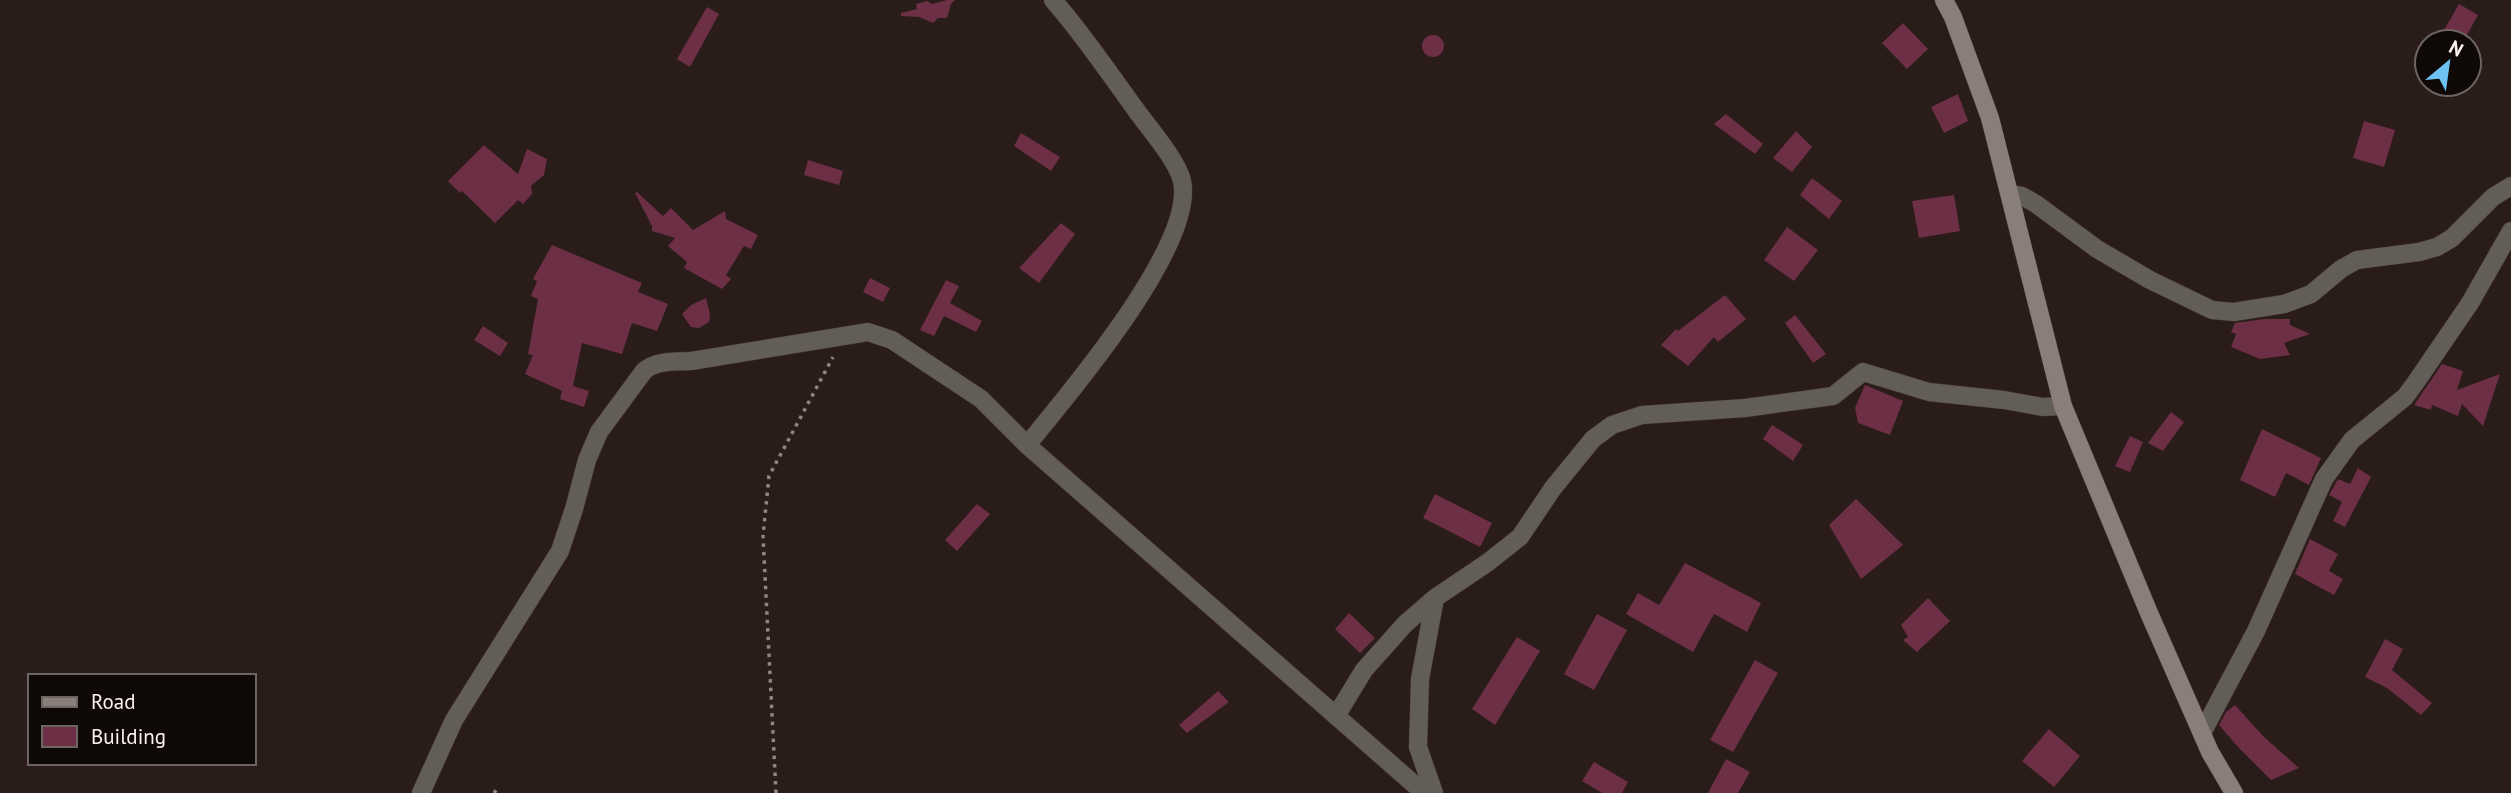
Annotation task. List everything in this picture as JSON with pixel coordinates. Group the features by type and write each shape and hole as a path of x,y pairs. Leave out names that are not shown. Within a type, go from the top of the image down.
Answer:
{"street":[{"path":"1027,445 1120,327 1153,275 1183,210 1182,179 1164,148 1053,0"},
{"path":"1944,0 1953,17 1990,118 2063,406 2202,733 2234,793"},
{"path":"2010,194 2022,195 2097,249 2150,280 2212,310 2234,312 2284,304 2311,294 2341,269 2357,260 2437,247 2452,238 2493,197 2511,186"},
{"path":"2202,733 2256,631 2323,479 2352,440 2405,397 2470,303 2511,232"},
{"path":"421,793 454,720 560,551 587,460 599,432 644,371 651,365 666,362 868,332 892,340 981,399 1027,445 1424,793"},
{"path":"1336,716 1364,670 1405,624 1435,598 1520,537 1553,488 1593,439 1612,425 1642,415 1745,408 1833,396 1863,372 1929,392 2043,407 2063,406"},
{"path":"1434,793 1418,747 1420,679 1435,598"}],"path":[{"path":"776,793 762,536 769,476 843,337"}],"building":[{"path":"955,0 947,18 938,18 933,23 919,17 901,16 901,13 917,9 916,4"},
{"path":"2459,4 2478,15 2471,28 2445,28"},
{"path":"707,7 719,14 690,67 677,59"},
{"path":"1903,23 1928,49 1907,69 1882,43"},
{"path":"1433,35 1441,38 1444,46 1441,54 1433,57 1425,54 1422,46 1425,38"},
{"path":"1958,94 1968,121 1944,133 1931,107"},
{"path":"1726,114 1763,144 1755,154 1714,124"},
{"path":"2364,121 2395,130 2384,167 2353,158"},
{"path":"1796,131 1812,147 1792,172 1773,158"},
{"path":"1021,133 1060,157 1051,171 1014,146"},
{"path":"484,145 518,174 527,149 547,159 544,175 531,186 532,194 523,204 518,200 495,223 448,181"},
{"path":"808,160 843,171 839,185 804,175"},
{"path":"1812,178 1842,201 1829,219 1800,195"},
{"path":"635,193 663,216 671,208 693,230 725,211 726,219 758,235 751,249 744,246 726,275 731,279 722,289 684,268 687,262 668,246 675,238 652,231"},
{"path":"1954,195 1960,231 1919,238 1912,201"},
{"path":"1061,223 1075,234 1039,283 1019,268"},
{"path":"1787,227 1818,250 1794,281 1764,260"},
{"path":"552,245 642,283 638,292 668,304 657,331 632,323 622,354 582,343 573,386 589,391 584,407 560,399 562,391 525,374 533,355 528,354 538,299 531,296 537,281 533,279"},
{"path":"870,278 890,288 883,302 863,292"},
{"path":"946,280 959,286 950,303 982,321 976,332 944,316 934,336 920,330"},
{"path":"1725,295 1746,319 1718,342 1714,337 1688,366 1661,345 1676,329 1678,331"},
{"path":"706,298 709,322 699,328 691,327 682,314 691,305"},
{"path":"1795,315 1826,354 1813,363 1785,323"},
{"path":"2290,319 2290,325 2310,334 2284,343 2290,355 2260,359 2231,347 2236,334 2231,332 2235,323"},
{"path":"483,326 508,343 500,356 474,340"},
{"path":"2442,364 2463,371 2457,390 2500,374 2483,426 2462,404 2458,416 2432,405 2431,410 2414,405"},
{"path":"1865,385 1903,401 1890,435 1858,423 1855,408"},
{"path":"2171,412 2184,422 2163,451 2148,443"},
{"path":"1772,425 1803,445 1793,461 1763,439"},
{"path":"2262,429 2321,458 2309,485 2286,473 2275,497 2240,480"},
{"path":"2130,436 2143,442 2130,472 2115,466"},
{"path":"2358,468 2371,477 2345,527 2333,521 2342,502 2329,495 2338,479 2350,484"},
{"path":"1435,494 1492,523 1480,547 1423,518"},
{"path":"1856,499 1903,545 1861,579 1829,525"},
{"path":"977,504 990,514 957,551 945,540"},
{"path":"2310,539 2338,554 2329,571 2343,579 2334,595 2295,574"},
{"path":"1685,563 1761,603 1747,632 1714,614 1693,652 1626,614 1638,593 1659,605"},
{"path":"1928,598 1950,621 1917,652 1903,640 1908,637 1901,625"},
{"path":"1349,613 1375,638 1360,653 1335,629"},
{"path":"1597,614 1627,630 1594,690 1564,674"},
{"path":"1517,637 1540,651 1495,725 1472,709"},
{"path":"2385,639 2403,649 2392,670 2432,703 2421,715 2387,688 2365,677"},
{"path":"1755,660 1778,673 1733,752 1710,740"},
{"path":"1218,691 1229,702 1187,733 1179,725"},
{"path":"2235,705 2264,737 2299,768 2271,780 2219,725 2226,712"},
{"path":"2049,729 2080,756 2054,787 2022,761"},
{"path":"1726,759 1750,772 1738,793 1708,793"},
{"path":"1594,762 1628,782 1622,793 1602,793 1582,781"}]}
